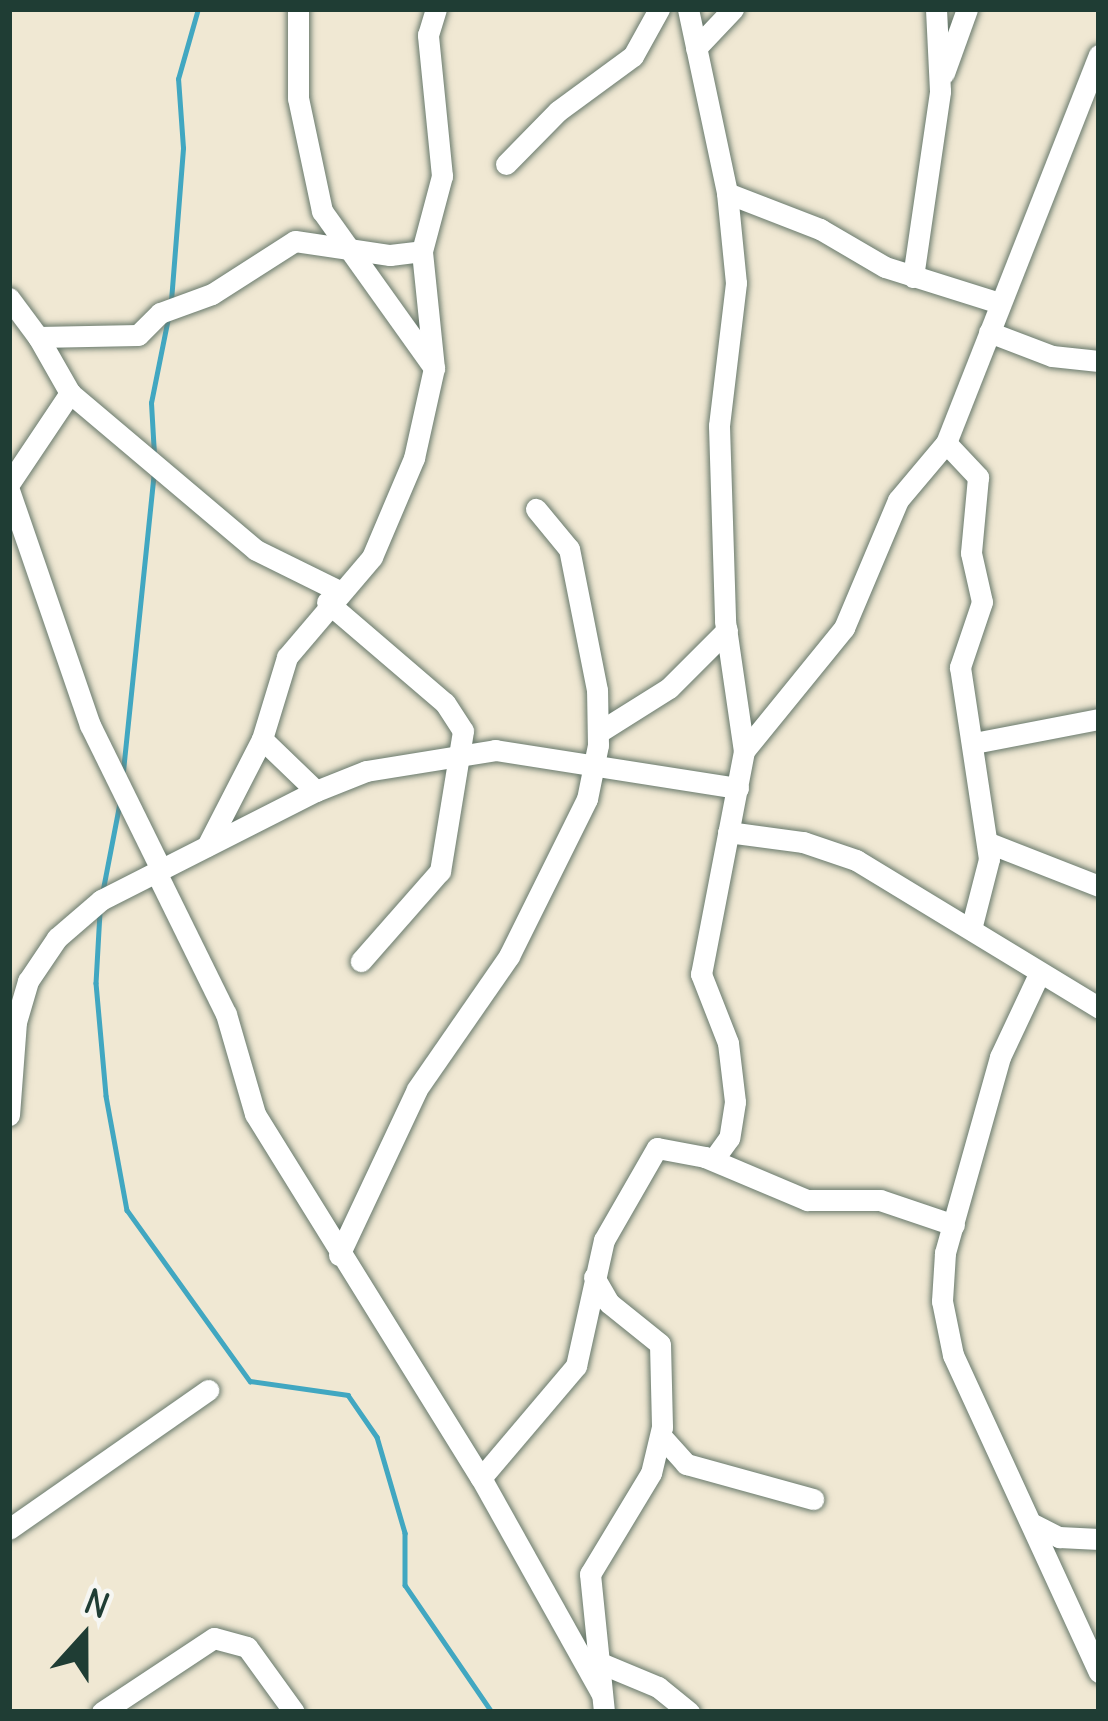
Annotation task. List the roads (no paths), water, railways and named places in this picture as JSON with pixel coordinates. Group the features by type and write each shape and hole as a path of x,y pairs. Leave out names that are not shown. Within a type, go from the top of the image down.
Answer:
{"street":[{"path":"298,9 292,52 303,138 322,212 434,368"},
{"path":"506,164 559,111 633,56 659,9"},
{"path":"688,9 728,193 736,284 719,426 727,630 744,751 700,974 728,1042 735,1102 729,1138 712,1160"},
{"path":"696,48 733,9"},
{"path":"914,278 941,79 936,9"},
{"path":"941,79 967,9"},
{"path":"206,847 262,739 283,664 332,596 372,557 395,509 434,368 422,251 442,176 428,35 431,10"},
{"path":"744,751 844,628 898,500 946,443 999,303 1090,101 1099,55"},
{"path":"728,193 914,278 999,303"},
{"path":"38,337 138,335 160,313 212,294 276,246 422,251"},
{"path":"9,298 70,393 256,550 332,596 454,712 459,751 440,871 361,961"},
{"path":"989,332 1052,356 1099,361"},
{"path":"70,393 9,487 90,725 226,1014 248,1101 481,1478 603,1702"},
{"path":"946,443 978,477 971,553 982,602 960,667 989,843 972,925"},
{"path":"339,1255 417,1089 520,936 581,814 595,765 599,732 569,549 536,509"},
{"path":"599,732 669,688 727,630"},
{"path":"974,743 1099,719"},
{"path":"262,739 316,790"},
{"path":"9,1115 16,1022 45,954 101,900 316,790 459,751 595,765 738,788"},
{"path":"728,832 826,848 972,925 1040,974 1099,1008"},
{"path":"989,843 1096,877"},
{"path":"1040,974 1000,1057 941,1286 953,1355 1099,1672"},
{"path":"481,1478 576,1366 604,1240 656,1148 712,1160 806,1200 880,1200 954,1225"},
{"path":"595,1276 609,1303 660,1344 662,1436 651,1473 590,1574 603,1702"},
{"path":"9,1529 208,1390"},
{"path":"662,1436 686,1464 813,1499"},
{"path":"1035,1525 1059,1537 1099,1539"},
{"path":"102,1712 214,1638 247,1647 294,1712"},
{"path":"598,1662 658,1687 689,1712"}],"waterway":[{"path":"171,301 183,148 178,79 198,9"},
{"path":"154,455 151,403 168,318"},
{"path":"123,771 154,472"},
{"path":"103,889 119,806"},
{"path":"100,912 96,983 106,1096 127,1210 250,1381 348,1395 377,1437 405,1533 405,1585 492,1712"}]}
